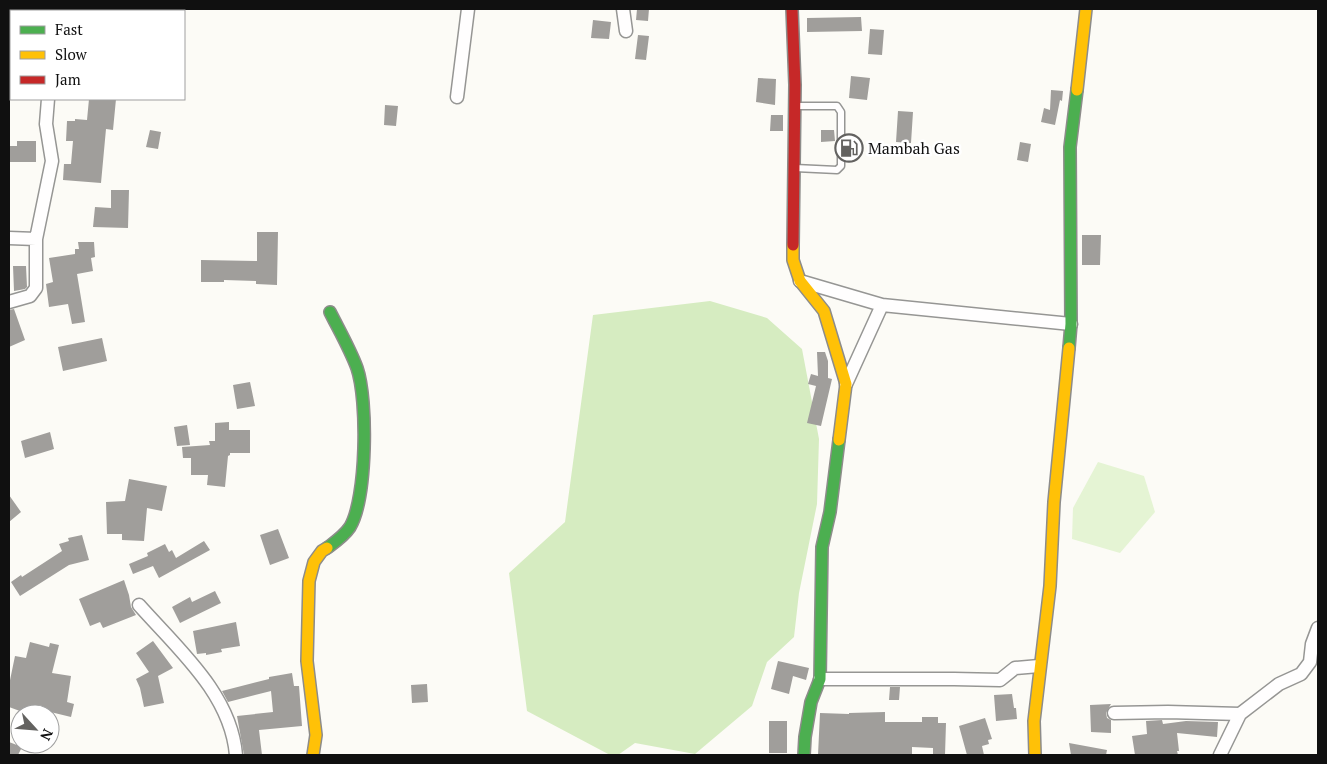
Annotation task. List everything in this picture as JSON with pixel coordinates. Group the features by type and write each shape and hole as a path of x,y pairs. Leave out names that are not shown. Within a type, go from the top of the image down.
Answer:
{"street":[{"path":"457,97 468,9"},
{"path":"623,9 626,31"},
{"path":"792,9 795,106 793,260 800,281 824,311 846,384"},
{"path":"1035,755 1034,721 1039,666 1050,586 1054,502 1070,324 1070,147 1086,9"},
{"path":"9,302 30,296 36,288 36,239 52,161 46,124 48,100"},
{"path":"9,238 36,239"},
{"path":"800,281 882,305 1070,324"},
{"path":"804,755 811,702 820,679 822,547 830,512 846,384 882,305"},
{"path":"313,755 316,735 307,661 309,581 314,562 322,550 343,536 350,527 357,509 365,454 361,388 357,368 330,312"},
{"path":"139,606 212,688 234,737 236,755"},
{"path":"1220,755 1240,714 1280,684 1301,674 1310,662 1312,644 1318,628"},
{"path":"820,679 1000,680 1015,668 1039,666"},
{"path":"1114,713 1240,714"}],"lane":[{"path":"794,168 837,170 841,166 841,112 837,106 795,106"}],"green space":[{"path":"710,301 767,318 802,349 819,439 817,504 799,593 794,637 767,662 752,706 695,754 635,743 618,755 610,755 527,711 509,573 565,522 593,315"},
{"path":"1098,462 1144,476 1155,512 1120,553 1072,539 1073,508"}],"building":[{"path":"637,9 649,9 648,21 636,20"},
{"path":"861,17 862,31 807,32 807,18"},
{"path":"593,20 611,22 609,39 591,38"},
{"path":"870,29 884,30 882,55 868,54"},
{"path":"638,35 649,36 646,60 635,59"},
{"path":"851,76 870,78 867,100 849,98"},
{"path":"758,78 776,79 775,105 756,102"},
{"path":"1051,90 1063,91 1055,125 1041,122 1044,108 1050,110"},
{"path":"89,100 116,100 113,130 106,129 101,183 63,180 64,164 71,164 73,141 66,141 67,121 75,121 75,119 87,120"},
{"path":"385,105 398,106 396,126 384,125"},
{"path":"898,111 913,112 911,143 896,142"},
{"path":"771,115 783,115 783,131 770,131"},
{"path":"150,130 161,132 158,149 146,147"},
{"path":"821,130 834,130 835,141 821,142"},
{"path":"17,141 36,141 36,162 9,162 9,146 17,146"},
{"path":"1020,142 1031,144 1028,162 1017,160"},
{"path":"111,190 129,190 128,228 93,227 95,207 111,208"},
{"path":"257,232 278,232 277,285 256,284 256,281 224,280 224,282 201,282 201,260 257,261"},
{"path":"1082,235 1101,235 1100,265 1082,265"},
{"path":"78,242 94,242 95,257 91,258 93,271 77,274 85,322 72,324 68,304 49,307 46,284 53,282 49,258 75,254 75,249 79,249"},
{"path":"13,266 26,266 27,287 25,289 14,291"},
{"path":"14,309 25,340 9,347 9,310"},
{"path":"102,338 107,361 63,371 58,347"},
{"path":"817,352 825,352 828,361 828,378 832,379 821,426 807,423 816,386 808,384 811,374 818,376"},
{"path":"250,382 255,406 237,409 233,385"},
{"path":"229,422 229,430 250,430 250,453 230,453 228,456 225,487 207,485 208,475 191,475 191,458 183,458 182,447 210,445 209,441 215,441 215,423"},
{"path":"187,425 190,445 177,446 174,427"},
{"path":"50,432 54,449 25,458 21,441"},
{"path":"129,479 167,486 162,511 147,508 144,541 122,540 122,534 107,534 106,502 125,501"},
{"path":"9,495 21,512 9,522"},
{"path":"278,529 289,558 270,565 260,535"},
{"path":"82,535 89,560 69,565 20,596 11,582 62,551 59,544 69,541 68,538"},
{"path":"204,541 210,550 159,578 153,566 133,574 129,564 148,556 147,553 165,544 169,552 172,550 176,558"},
{"path":"124,580 131,607 136,615 103,628 100,622 90,626 79,599"},
{"path":"215,591 221,603 180,623 172,607 190,597 192,602"},
{"path":"236,622 240,646 221,649 222,652 206,655 206,653 197,654 193,631"},
{"path":"153,641 173,668 158,676 164,703 144,707 136,679 149,672 136,653"},
{"path":"30,642 49,647 50,643 59,645 52,673 71,676 67,702 74,704 71,717 60,714 60,704 10,704 9,707 9,685 15,656 26,658"},
{"path":"778,661 809,668 806,680 793,676 789,694 771,689"},
{"path":"292,673 294,686 299,686 302,726 259,730 262,755 244,755 237,716 273,712 271,691 228,702 222,691 269,679 269,677"},
{"path":"427,684 428,702 412,703 411,685"},
{"path":"890,687 900,687 899,700 889,700"},
{"path":"1012,694 1017,719 996,721 994,695"},
{"path":"1111,704 1106,713 1107,718 1111,720 1111,733 1091,732 1090,705"},
{"path":"885,712 885,722 922,722 922,717 938,717 938,723 946,723 945,755 933,755 933,748 912,747 912,755 818,755 820,713"},
{"path":"985,718 992,739 988,740 989,744 982,746 984,755 967,755 959,726"},
{"path":"1162,720 1163,724 1186,721 1218,722 1217,737 1177,733 1178,755 1135,755 1132,736 1147,734 1146,721"},
{"path":"769,721 787,721 787,753 769,753"},
{"path":"9,742 10,754 18,754 9,755"},
{"path":"1069,743 1107,750 1106,755 1071,755"}],"traffic: fast":[{"path":"1069,348 1071,324 1070,147 1077,90"},
{"path":"327,548 348,530 356,513 363,472 364,449 361,383 348,347 330,312"},
{"path":"804,755 811,702 820,679 822,547 830,512 839,440"}],"traffic: slow":[{"path":"1077,90 1086,9"},
{"path":"793,245 793,260 800,281 824,311 846,384 839,440"},
{"path":"1035,755 1034,721 1050,586 1054,502 1069,348"},
{"path":"313,755 316,735 307,661 309,581 314,562 322,551 327,548"}],"traffic: jam":[{"path":"792,9 795,85 793,245"}],"place":[{"name":"Mambah Gas","path":"849,148"}]}
